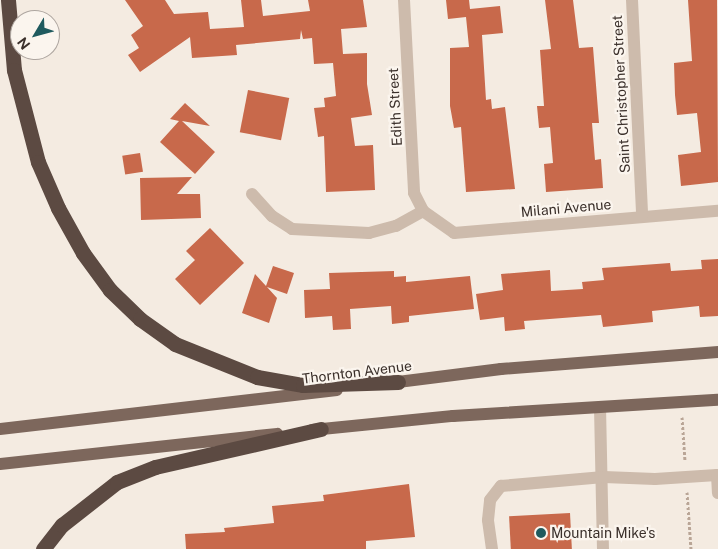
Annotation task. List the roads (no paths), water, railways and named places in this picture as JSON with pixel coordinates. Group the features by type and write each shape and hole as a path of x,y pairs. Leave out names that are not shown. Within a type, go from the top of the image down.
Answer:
{"highway":[{"path":"8,0 14,70 38,162 58,208 83,253 110,290 140,319 176,344 257,377 303,385 398,382"},
{"path":"43,549 62,525 118,482 155,467 321,429"}],"main road":[{"name":"Thornton Avenue","path":"0,429 529,367 718,352"},
{"path":"0,464 321,429 600,407 718,400"}],"street":[{"name":"Edith Street","path":"404,0 414,193 423,211"},
{"name":"Saint Christopher Street","path":"632,0 642,216"},
{"path":"252,194 272,216 292,229 369,233 396,226 423,211"},
{"name":"Milani Avenue","path":"423,211 454,233 718,211"},
{"path":"600,407 604,477 603,549"},
{"path":"492,549 488,520 490,500 501,486 604,477 655,479 717,475 718,493"}],"place":[{"name":"Mountain Mike's","path":"541,533"}]}
